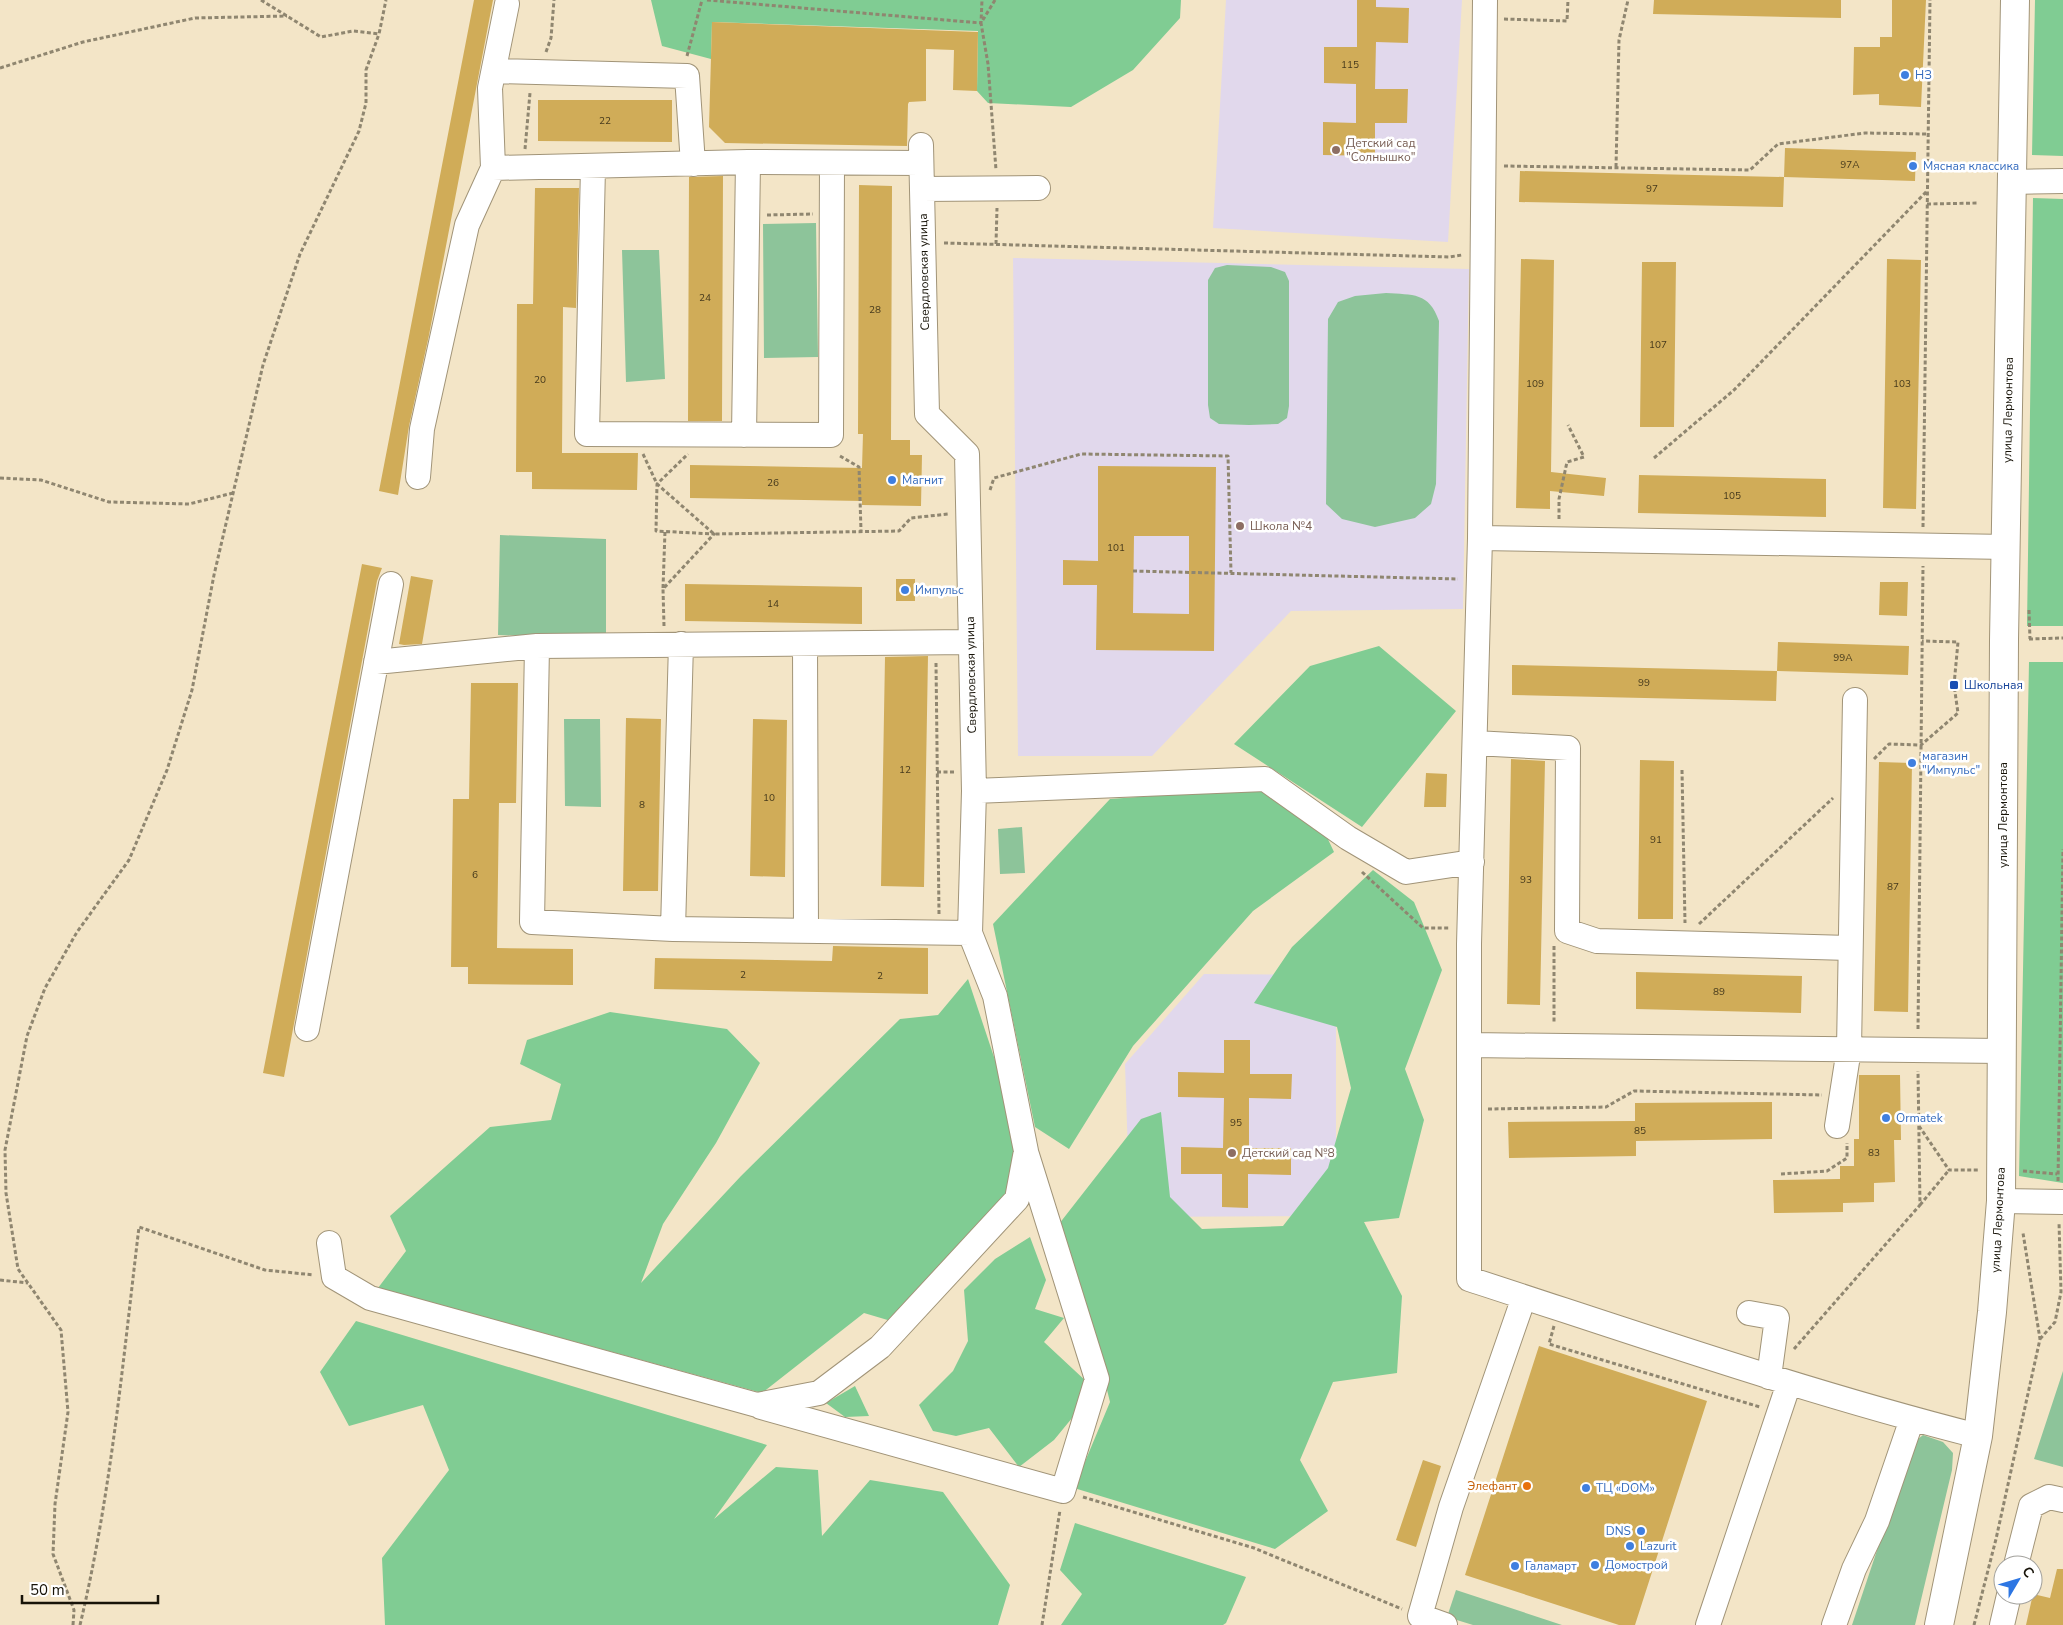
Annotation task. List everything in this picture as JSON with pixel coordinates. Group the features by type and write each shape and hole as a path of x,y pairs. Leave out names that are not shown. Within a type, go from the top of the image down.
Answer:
{"main road":[{"name":"улица Лермонтова","path":"1938,1625 1978,1436 1992,1312 2009,1201 2002,1051 2004,640 2015,0"}],"street":[{"path":"1485,0 1480,538 1470,944 1469,1279 1779,1380 1912,1419 1978,1436"},
{"path":"418,477 422,429 467,225 492,168 490,88 506,4"},
{"path":"494,71 687,76 693,164"},
{"name":"Свердловская улица","path":"832,162 921,154 927,414 967,454 974,790 970,933"},
{"path":"744,435 748,162"},
{"path":"492,168 832,162 831,435 587,434 593,167"},
{"path":"2011,182 2063,182"},
{"path":"922,189 1038,188"},
{"path":"1480,538 2007,547"},
{"path":"307,1029 391,584"},
{"path":"376,662 537,646 971,642"},
{"path":"673,929 681,644"},
{"path":"805,644 806,931"},
{"path":"329,1243 334,1277 370,1298 1063,1492 1097,1379 1026,1151 995,996 970,933 673,929 532,922 537,646"},
{"path":"1842,1133 1842,1095 1849,1049 1849,948 1855,700"},
{"path":"1475,743 1568,748 1567,931 1597,941 1849,948"},
{"path":"974,790 1265,779 1348,838 1406,872 1472,862"},
{"path":"1470,1045 2002,1051"},
{"path":"757,1406 818,1393 880,1347 1017,1199 1026,1151"},
{"path":"2009,1201 2060,1202"},
{"path":"1445,1625 1420,1616 1451,1508 1524,1297"},
{"path":"1708,1625 1779,1380 1777,1318 1749,1313"},
{"path":"1834,1625 1854,1569 1877,1521 1912,1419"},
{"path":"2018,1555 2030,1506 2049,1497 2063,1500"},
{"path":"2002,1625 2007,1605"}],"path":[{"path":"261,0 321,37 353,31 379,34"},
{"path":"73,1625 74,1610 53,1554 55,1504 68,1412 61,1330 18,1269 6,1193 5,1150 27,1036 45,988 77,932 129,860 167,770 192,690 214,575 263,365 300,254 359,131 366,102 366,70 379,34 386,0"},
{"path":"682,76 702,0"},
{"path":"707,0 981,23"},
{"path":"982,0 981,23 988,64 998,188 996,244"},
{"path":"981,23 995,0"},
{"path":"1501,19 1567,21 1568,0"},
{"path":"1616,167 1619,40 1628,0"},
{"path":"0,68 83,42 195,18 287,16"},
{"path":"1496,166 1750,170 1778,144 1865,133 1928,134"},
{"path":"1654,458 1734,390 1927,191"},
{"path":"1926,204 1979,204"},
{"path":"747,215 832,214"},
{"path":"937,243 1449,257 1482,252"},
{"path":"1559,540 1559,499 1567,462 1584,457 1568,425"},
{"path":"641,448 657,484 714,534 899,531 911,518 955,514"},
{"path":"989,494 994,478 1081,454 1228,456 1231,573"},
{"path":"840,456 859,467 860,532"},
{"path":"0,478 42,480 109,502 189,504 233,493"},
{"path":"663,590 665,531"},
{"path":"1133,571 1464,580"},
{"path":"2025,639 2063,638"},
{"path":"1692,930 1890,744 1921,745 1958,713 1954,685 1958,642 1922,641"},
{"path":"1682,770 1685,927"},
{"path":"937,772 957,772"},
{"path":"2040,1339 2055,1322 2061,1292 2060,1202 2057,1174 2063,849"},
{"path":"1918,1050 1920,1205"},
{"path":"1482,1109 1606,1107 1634,1091 1842,1095"},
{"path":"1918,1124 1949,1170"},
{"path":"1781,1174 1826,1171 1847,1158 1842,1133"},
{"path":"1553,1328 1549,1344 1763,1408 1779,1380 1949,1170 1968,1169"},
{"path":"2020,1171 2057,1174"},
{"path":"1974,1625 1996,1539 2040,1339 2009,1201"},
{"path":"80,1625 92,1572 111,1446 140,1227 265,1270 334,1277"},
{"path":"0,1280 28,1283"},
{"path":"1042,1625 1063,1492 1254,1548 1420,1616"}],"shaded area":[{"name":"Детский сад \"Солнышко\"","path":"1226,0 1462,0 1448,242 1213,228"},
{"name":"Школа №4","path":"1013,258 1469,269 1463,609 1291,611 1152,756 1018,756"},
{"name":"Детский сад №8","path":"1204,974 1336,975 1336,1216 1130,1217 1125,1064"}],"green space":[{"path":"651,0 1181,0 1180,18 1133,70 1071,107 988,103 977,91 978,31 712,22 711,59 662,46"},
{"path":"2035,0 2063,0 2063,156 2032,155"},
{"path":"2033,198 2063,199 2063,626 2027,626"},
{"path":"816,223 818,357 764,358 763,224"},
{"path":"622,250 659,250 665,379 626,382"},
{"path":"1227,265 1271,267 1285,272 1289,281 1289,406 1287,418 1278,424 1219,424 1210,418 1208,405 1208,280 1215,268"},
{"path":"1386,293 1412,295 1425,300 1435,312 1439,321 1436,484 1431,504 1415,518 1375,527 1342,519 1326,504 1328,319 1338,302 1355,296"},
{"path":"500,535 606,539 606,639 498,635"},
{"path":"1379,646 1456,711 1362,827 1234,744 1310,666"},
{"path":"2029,662 2063,662 2063,1183 2019,1176"},
{"path":"564,719 600,719 601,807 565,806"},
{"path":"1261,788 1326,835 1334,852 1253,911 1133,1046 1069,1149 1035,1127 993,924 1110,799"},
{"path":"1022,827 1025,873 1000,874 998,829"},
{"path":"1373,870 1414,902 1442,970 1405,1069 1424,1120 1399,1218 1364,1222 1402,1296 1397,1373 1333,1382 1300,1460 1328,1511 1275,1549 1074,1488 1110,1402 1084,1297 1059,1224 1141,1119 1161,1112 1170,1197 1202,1229 1283,1226 1328,1168 1351,1088 1337,1027 1254,1003 1292,947"},
{"path":"968,979 1003,1084 1017,1154 1006,1195 891,1321 864,1313 762,1393 378,1288 406,1251 390,1216 490,1127 551,1120 561,1084 520,1064 527,1040 610,1012 727,1029 760,1063 716,1143 663,1224 641,1283 741,1176 900,1019 938,1015"},
{"path":"1030,1237 1046,1280 1035,1309 1064,1318 1044,1342 1088,1383 1077,1412 1054,1440 1019,1467 989,1428 956,1436 933,1431 919,1405 953,1371 968,1341 964,1290 995,1259"},
{"path":"356,1321 767,1445 714,1519 776,1467 818,1470 822,1536 870,1480 943,1492 1010,1585 998,1625 385,1625 382,1558 449,1470 423,1405 349,1426 320,1372"},
{"path":"2063,1371 2063,1467 2034,1459"},
{"path":"855,1386 869,1416 845,1417 826,1403"},
{"path":"1923,1435 1943,1442 1953,1453 1952,1470 1915,1625 1852,1625 1913,1443"},
{"path":"1075,1523 1246,1577 1226,1623 1223,1625 1061,1625 1082,1594 1060,1570"},
{"path":"1456,1590 1562,1625 1473,1625 1447,1617"}],"building":[{"path":"474,0 493,0 429,335 409,426 398,495 379,491"},
{"path":"1357,0 1376,0 1376,7 1409,8 1408,43 1376,42 1375,89 1408,89 1407,123 1375,123 1375,156 1323,155 1323,122 1356,123 1356,84 1324,83 1324,47 1357,47"},
{"path":"1654,0 1841,0 1841,18 1653,14"},
{"path":"1892,0 1926,0 1921,107 1879,105 1879,94 1853,95 1854,47 1880,47 1880,37 1892,37"},
{"path":"712,22 978,32 977,91 953,90 954,50 926,49 926,101 909,102 908,104 907,146 725,143 709,127"},
{"path":"538,100 672,100 672,142 538,141"},
{"path":"1785,148 1916,152 1915,181 1784,177"},
{"path":"1520,171 1784,177 1783,207 1519,202"},
{"path":"723,176 722,421 688,421 689,177"},
{"path":"859,185 892,186 891,440 910,440 910,455 922,455 921,506 862,505 862,501 690,498 690,465 862,468 863,434 858,434"},
{"path":"535,188 579,188 576,308 563,307 562,453 638,453 637,490 532,489 532,472 516,472 517,304 533,304"},
{"path":"1521,259 1554,260 1551,472 1606,478 1604,496 1550,491 1550,509 1516,508"},
{"path":"1887,259 1921,260 1916,509 1883,508"},
{"path":"1642,262 1676,262 1674,427 1640,427"},
{"path":"1098,466 1216,467 1214,651 1096,650 1097,585 1063,585 1063,560 1098,561","holes":["1134,536 1189,536 1189,614 1133,613"]},
{"path":"1639,475 1826,479 1826,517 1638,513"},
{"path":"362,564 382,568 377,581 284,1077 263,1073"},
{"path":"411,576 433,580 422,644 404,645 399,644"},
{"name":"Импульс","path":"896,579 915,579 915,601 896,601"},
{"path":"1880,582 1908,582 1907,616 1879,615"},
{"path":"685,584 862,587 862,624 685,621"},
{"path":"1778,642 1909,646 1908,675 1777,671"},
{"path":"928,656 924,887 881,886 885,657"},
{"path":"1512,665 1777,671 1776,701 1512,695"},
{"path":"471,683 518,683 516,803 499,803 497,948 573,949 573,985 468,984 468,967 451,967 453,799 469,799"},
{"path":"626,718 661,719 658,891 623,891"},
{"path":"753,719 787,720 785,877 750,876"},
{"path":"1511,759 1545,761 1540,1005 1507,1004"},
{"path":"1640,760 1674,761 1673,919 1638,919"},
{"path":"1879,762 1912,763 1908,1012 1874,1011"},
{"path":"1426,773 1447,774 1446,807 1424,807"},
{"path":"833,946 928,948 928,994 654,989 655,958 832,961"},
{"path":"1636,972 1802,976 1801,1013 1636,1009"},
{"path":"1224,1040 1250,1040 1250,1074 1292,1074 1291,1099 1249,1098 1249,1148 1291,1148 1291,1175 1248,1174 1248,1208 1222,1207 1222,1174 1181,1174 1181,1147 1223,1148 1224,1098 1178,1097 1178,1072 1224,1073"},
{"path":"1859,1075 1900,1075 1901,1140 1894,1140 1895,1182 1874,1183 1874,1202 1843,1203 1843,1212 1774,1213 1773,1180 1840,1179 1840,1166 1854,1166 1854,1139 1859,1139"},
{"path":"1772,1102 1772,1139 1636,1141 1636,1156 1509,1158 1508,1122 1635,1121 1635,1103"},
{"name":"ТЦ «DOM»","path":"1539,1346 1707,1401 1635,1625 1619,1625 1465,1575"},
{"path":"1423,1460 1441,1466 1416,1547 1396,1540"},
{"path":"2057,1569 2063,1569 2063,1625 2026,1625 2031,1605 2043,1605 2043,1596 2050,1598"}],"place":[{"name":"НЗ","path":"1905,75"},
{"name":"Детский сад \"Солнышко\"","path":"1336,150"},
{"name":"Мясная классика","path":"1913,166"},
{"name":"Магнит","path":"892,480"},
{"name":"Школа №4","path":"1240,526"},
{"name":"Импульс","path":"905,590"},
{"name":"Школьная","path":"1954,685"},
{"name":"магазин \"Импульс\"","path":"1912,763"},
{"name":"Ormatek","path":"1886,1118"},
{"name":"Детский сад №8","path":"1232,1153"},
{"name":"Элефант","path":"1527,1486"},
{"name":"ТЦ «DOM»","path":"1586,1488"},
{"name":"DNS","path":"1641,1531"},
{"name":"Lazurit","path":"1630,1546"},
{"name":"Домострой","path":"1595,1565"},
{"name":"Галамарт","path":"1515,1566"}]}
